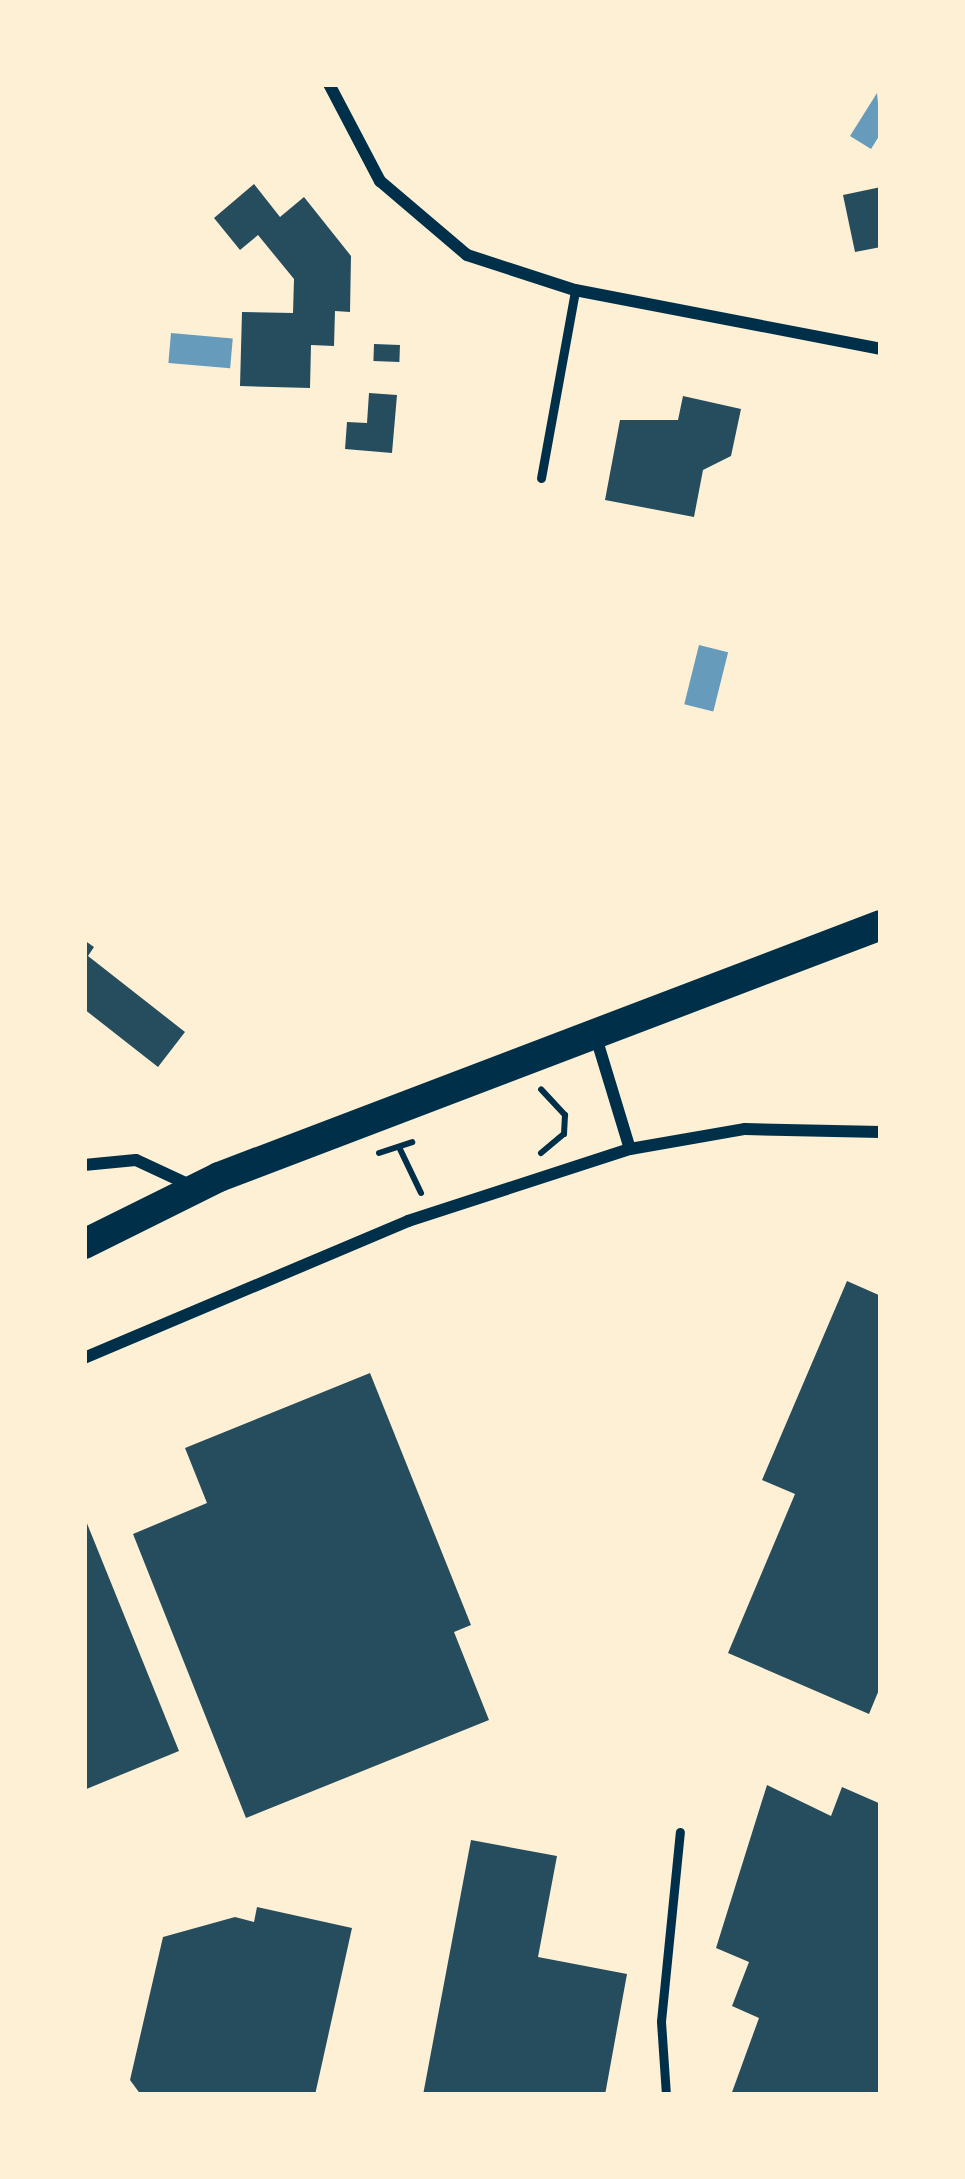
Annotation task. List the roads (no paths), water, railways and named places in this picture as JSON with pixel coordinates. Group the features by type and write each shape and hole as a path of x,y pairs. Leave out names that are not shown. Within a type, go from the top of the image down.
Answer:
{"main road":[{"path":"84,1244 195,1188 881,925"}],"street":[{"path":"329,84 380,182 416,219 467,255 575,290 881,349"},
{"path":"595,1033 630,1149"},
{"path":"84,1358 293,1266 545,1174 630,1149 745,1129 881,1132"},
{"path":"84,1165 136,1160 195,1188"}],"lane":[{"path":"541,478 575,290"},
{"path":"666,2095 662,1998 680,1832"}],"water":[{"path":"877,93 881,133 871,149 850,136"},
{"path":"171,333 233,338 230,368 168,363"},
{"path":"699,645 728,652 713,711 684,704"}]}
